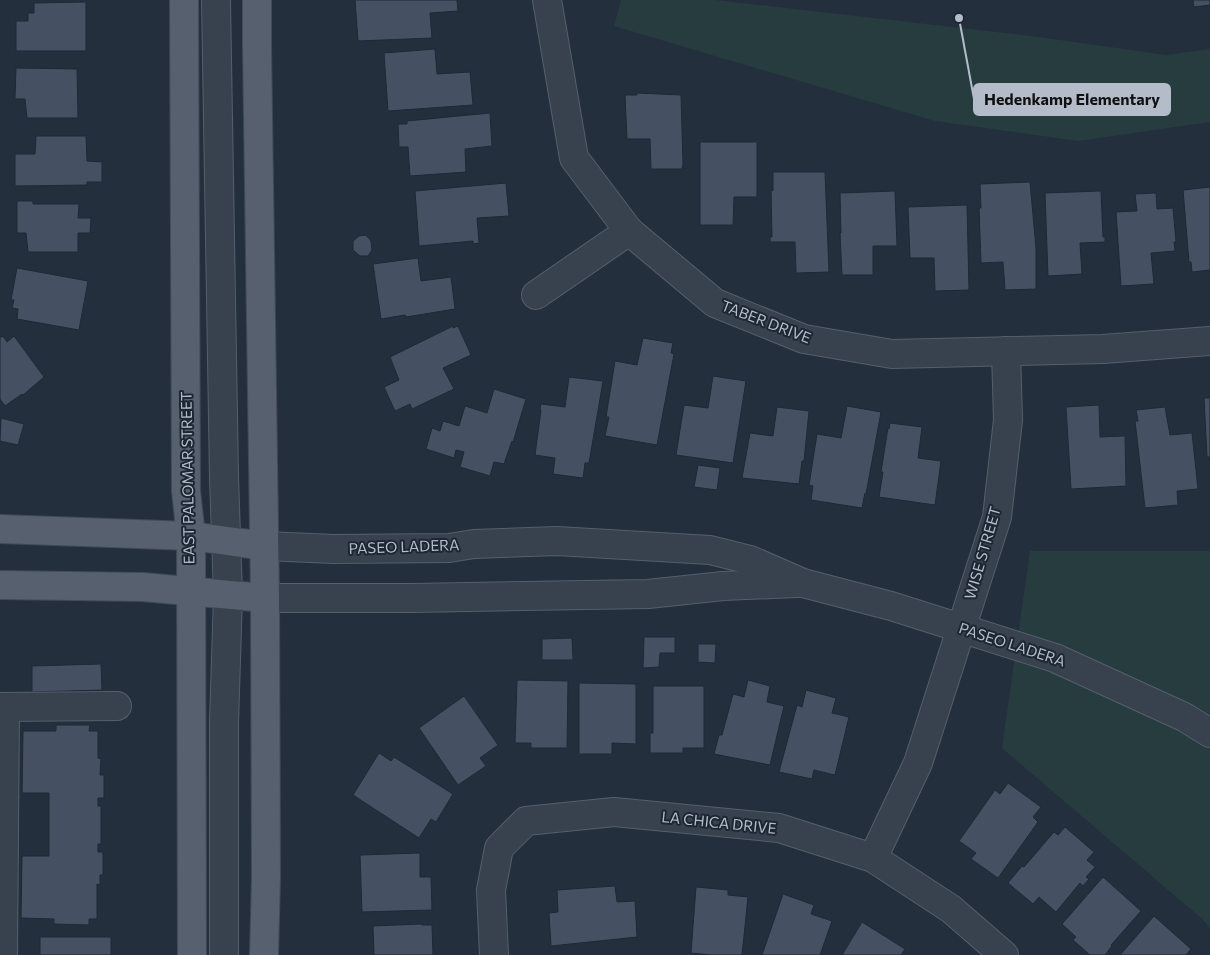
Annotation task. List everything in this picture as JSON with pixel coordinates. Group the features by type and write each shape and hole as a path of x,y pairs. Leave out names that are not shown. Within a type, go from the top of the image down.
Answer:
{"main road":[{"name":"EAST PALOMAR STREET","path":"184,0 186,491 190,536 191,592 192,955"},
{"path":"258,0 257,47 265,598 266,878 264,955"},
{"name":"PASEO LADERA","path":"0,529 190,536 264,546"},
{"name":"PASEO LADERA","path":"0,585 142,587 265,598"}],"street":[{"path":"216,0 224,477 228,595 224,723 224,955"},
{"name":"TABER DRIVE","path":"547,0 574,158 629,231 715,302 804,339 892,354 1103,349 1210,341"},
{"path":"536,295 629,231"},
{"name":"WISE STREET","path":"873,858 918,763 997,517 1008,420 1006,351"},
{"name":"PASEO LADERA","path":"264,546 334,549 449,548 474,544 557,541 710,550 750,560 803,583 891,606 1055,658 1184,717 1210,733"},
{"name":"PASEO LADERA","path":"265,598 412,598 648,594 723,586 803,583"},
{"path":"4,955 3,707 117,706"},
{"name":"LA CHICA DRIVE","path":"494,955 491,890 499,848 526,821 614,812 778,828 873,858 951,909 1004,955"}],"green space":[{"path":"621,0 715,0 1039,37 1166,55 1210,49 1210,122 1078,141 935,121 614,26"},
{"path":"1030,551 1210,551 1210,928 1201,918 1002,748"}],"building":[{"path":"355,0 457,0 458,11 430,13 432,38 358,41"},
{"path":"1193,0 1210,0 1210,5 1194,7"},
{"path":"86,2 86,51 16,51 16,21 28,21 28,13 34,13 34,3"},
{"path":"435,49 437,74 470,72 473,105 388,111 384,53"},
{"path":"16,68 77,69 78,118 27,118 25,99 15,99"},
{"path":"637,93 681,95 682,169 651,169 650,139 627,139 625,95 637,95"},
{"path":"490,113 492,146 465,149 466,172 410,176 408,147 399,147 398,124 407,124 407,121"},
{"path":"36,136 86,136 87,161 102,162 102,182 87,182 87,185 15,186 15,154 35,154"},
{"path":"700,142 757,142 757,197 734,197 733,225 700,225"},
{"path":"773,172 825,172 829,272 796,273 795,242 770,242 770,237 772,237 771,190 773,191"},
{"path":"1030,182 1036,248 1036,289 1005,290 1003,262 981,263 980,184"},
{"path":"506,183 509,216 477,218 479,243 473,244 473,241 419,246 415,191"},
{"path":"1210,187 1210,270 1192,272 1191,262 1189,262 1183,190"},
{"path":"895,191 897,246 873,246 873,275 842,275 840,193"},
{"path":"1101,191 1103,237 1105,237 1105,242 1080,243 1082,274 1048,276 1045,193"},
{"path":"1156,193 1157,209 1173,208 1175,251 1151,253 1154,284 1121,286 1116,212 1137,211 1135,194"},
{"path":"17,201 33,201 33,204 79,204 78,218 91,218 90,233 78,233 78,252 28,252 26,233 17,233"},
{"path":"967,205 969,290 935,291 934,258 910,258 908,207"},
{"path":"366,235 371,241 372,250 368,256 360,256 353,250 353,241 359,236"},
{"path":"418,258 421,281 451,277 455,309 381,319 373,264"},
{"path":"17,268 88,281 79,330 17,319 18,309 12,308 14,300 11,300"},
{"path":"453,326 453,328 458,326 471,355 443,368 454,389 412,409 410,404 395,411 384,387 399,380 390,357"},
{"path":"3,336 7,342 14,336 44,377 23,395 5,406 0,399 0,338"},
{"path":"643,338 673,343 671,353 674,354 657,445 605,436 609,417 606,417 615,361 637,365"},
{"path":"713,376 746,381 733,463 676,455 684,405 708,408"},
{"path":"569,377 603,381 589,463 585,463 583,478 553,474 555,458 535,455 541,404 565,407"},
{"path":"494,389 526,399 504,464 494,462 490,476 460,467 464,452 456,450 454,458 426,449 432,428 440,431 443,421 459,426 465,406 487,413"},
{"path":"1204,398 1210,398 1210,457 1207,457"},
{"path":"1099,405 1100,437 1125,436 1126,486 1071,489 1066,407"},
{"path":"847,406 881,412 862,508 811,500 813,486 809,485 817,434 841,438"},
{"path":"777,407 809,411 804,461 802,461 799,484 742,478 750,433 773,436"},
{"path":"1165,407 1170,435 1192,433 1198,489 1177,491 1178,505 1145,508 1135,421 1138,421 1136,410"},
{"path":"1,418 24,424 18,445 0,441"},
{"path":"890,423 922,427 918,458 941,461 935,505 879,497 883,472 881,472"},
{"path":"698,465 720,468 717,490 694,487"},
{"path":"644,637 675,637 675,653 660,653 659,667 643,668"},
{"path":"572,638 573,660 542,660 542,639"},
{"path":"698,644 716,644 715,663 698,662"},
{"path":"101,664 102,690 32,692 32,666"},
{"path":"517,680 568,681 567,748 531,748 531,743 515,743"},
{"path":"748,680 770,686 767,702 784,706 770,765 714,754 719,735 722,735 733,694 744,697"},
{"path":"579,683 636,684 636,744 612,743 612,754 579,754"},
{"path":"653,686 704,686 704,748 683,748 683,753 650,753 650,733 653,733"},
{"path":"806,690 836,698 832,713 849,717 835,775 814,770 812,779 779,772 797,705 802,707"},
{"path":"464,696 498,745 480,758 486,766 458,785 419,728"},
{"path":"56,725 90,725 89,731 98,731 98,758 101,759 100,775 104,775 104,798 98,798 98,806 101,806 101,844 98,844 98,852 103,852 103,875 100,875 100,885 97,884 97,919 89,919 89,925 54,924 54,919 21,918 22,856 49,856 49,793 22,793 23,731 56,731"},
{"path":"379,753 391,761 394,757 453,794 436,822 431,819 419,838 353,795"},
{"path":"1008,783 1041,807 1033,817 1038,822 998,878 971,859 976,853 959,841 995,790 1000,794"},
{"path":"1065,827 1094,852 1087,860 1095,867 1086,877 1089,879 1083,886 1080,883 1056,912 1039,897 1033,904 1008,883 1054,832 1058,835"},
{"path":"420,853 420,877 431,877 432,910 362,912 360,855"},
{"path":"1103,877 1141,911 1111,945 1105,955 1090,955 1073,940 1076,937 1062,924"},
{"path":"615,886 617,902 635,901 637,937 551,946 549,913 558,912 557,890"},
{"path":"696,887 728,890 728,895 748,897 742,955 691,953"},
{"path":"783,894 814,905 811,914 832,921 820,955 762,955"},
{"path":"1154,916 1191,949 1186,955 1120,955"},
{"path":"862,922 905,949 901,955 842,955"},
{"path":"432,925 433,955 374,955 373,926"},
{"path":"40,937 111,937 111,955 40,955"}],"place":[{"name":"Hedenkamp Elementary","path":"959,18"}]}
